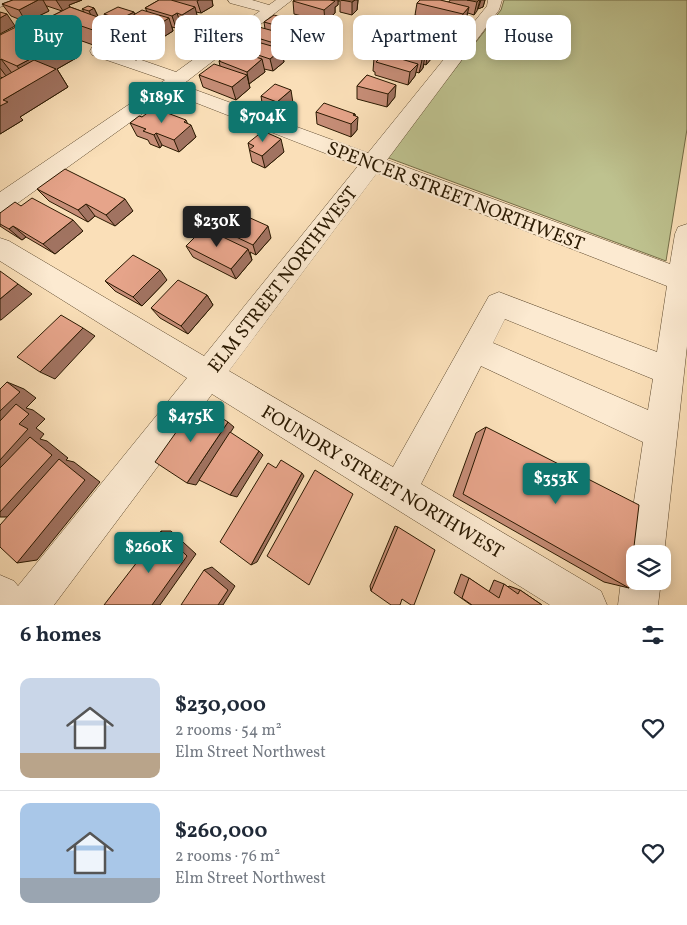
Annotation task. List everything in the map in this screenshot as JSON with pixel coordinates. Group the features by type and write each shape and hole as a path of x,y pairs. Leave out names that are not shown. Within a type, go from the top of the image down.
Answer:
{"street":[{"path":"0,4 8,0"},
{"path":"235,0 279,5"},
{"name":"ELM STREET NORTHWEST","path":"30,605 494,7 492,1"},
{"path":"0,204 173,83 279,5"},
{"name":"SPENCER STREET NORTHWEST","path":"119,60 373,163 684,281"},
{"path":"646,545 669,370 684,281 687,234"},
{"name":"FOUNDRY STREET NORTHWEST","path":"0,248 587,605"},
{"path":"399,491 499,304 669,370"},
{"path":"475,349 661,433"},
{"path":"638,605 640,590"},
{"path":"0,595 8,605"}],"green space":[{"path":"504,0 687,0 687,129 666,261 386,157 462,60 476,60 476,42 486,29 486,60 571,60 571,15 497,15"}],"building":[{"path":"13,0 38,0 19,10 2,4"},
{"path":"159,0 171,0 195,7 182,15 177,13 172,16 145,8"},
{"path":"420,0 440,0 469,7 463,14 417,3"},
{"path":"293,1 335,1 324,10"},
{"path":"88,6 94,8 89,11 82,9"},
{"path":"70,7 92,15 92,30 82,26 82,15 54,15"},
{"path":"118,7 134,12 128,15 104,14"},
{"path":"142,10 159,15 134,15"},
{"path":"0,12 7,14 0,18"},
{"path":"271,17 271,24 264,22"},
{"path":"15,28 15,60 28,60 17,66 0,60 0,35"},
{"path":"261,28 271,30 271,42 261,39"},
{"path":"261,43 271,46 270,59 261,56"},
{"path":"34,60 56,69 3,100 8,102 0,106 0,79"},
{"path":"220,60 261,60 247,72 219,61"},
{"path":"378,60 404,60 418,64 410,72 376,62"},
{"path":"214,64 247,75 232,87 199,75"},
{"path":"367,75 396,85 388,94 357,86"},
{"path":"275,84 291,90 277,102 261,96"},
{"path":"324,103 355,114 353,115 358,117 351,124 316,112"},
{"path":"154,108 186,120 184,122 191,125 174,140 156,133 154,135 143,131 146,129 130,123"},
{"path":"263,131 281,139 262,156 249,150 254,146 248,143"},
{"path":"65,169 125,199 106,215 86,204 78,210 37,189"},
{"path":"32,198 73,220 43,244 13,226 9,229 0,224 0,213 15,202 21,206"},
{"path":"228,208 268,226 253,245 211,225"},
{"path":"204,228 248,249 231,269 186,246"},
{"path":"133,255 160,270 133,297 105,281"},
{"path":"0,271 18,284 0,299"},
{"path":"178,280 207,295 181,326 151,308"},
{"path":"61,315 83,328 40,372 17,357"},
{"path":"7,382 20,392 0,411 0,389"},
{"path":"16,404 29,414 19,424 28,429 0,460 0,421"},
{"path":"194,407 203,412 206,408 228,422 187,483 155,462"},
{"path":"486,427 639,505 634,545 626,545 626,586 463,494"},
{"path":"230,432 259,451 230,495 199,480"},
{"path":"30,437 52,455 0,512 0,468"},
{"path":"59,459 85,480 17,563 0,547 0,525"},
{"path":"281,460 302,473 251,565 220,542 268,463 276,468"},
{"path":"315,470 353,494 309,585 267,556"},
{"path":"398,527 435,550 414,605 402,599 400,605 391,605 371,591"},
{"path":"161,531 187,556 152,605 104,605"},
{"path":"204,570 228,590 218,605 181,605"},
{"path":"469,578 499,598 504,584 518,594 520,590 542,605 472,605 462,598"}]}
